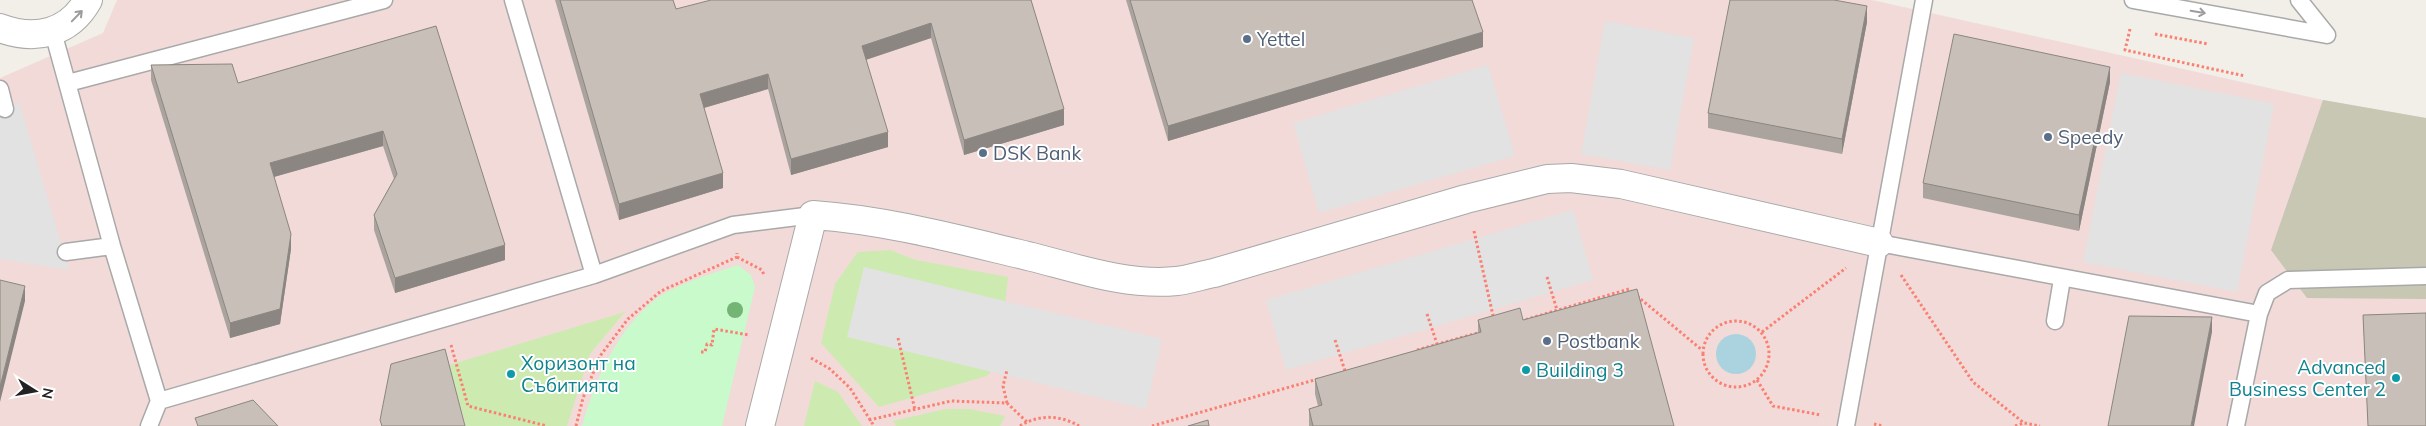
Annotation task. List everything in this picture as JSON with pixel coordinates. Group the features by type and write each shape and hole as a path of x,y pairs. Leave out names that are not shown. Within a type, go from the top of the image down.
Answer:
{"street":[{"path":"0,28 17,34 35,36 53,32 70,23 88,0"},
{"path":"760,426 813,215 844,217 922,231 1105,275 1139,281 1178,281 1214,272 1466,199 1547,179 1571,178 1621,184 1880,242"}],"lane":[{"path":"68,84 384,0"},
{"path":"512,0 594,275"},
{"path":"1846,423 1924,0"},
{"path":"2133,0 2327,35 2299,0"},
{"path":"53,32 112,246 159,401 149,426"},
{"path":"0,89 4,109"},
{"path":"159,401 594,275 733,225 813,215"},
{"path":"1880,242 2062,279 2259,314"},
{"path":"66,252 112,246"},
{"path":"2236,426 2259,314 2267,293 2288,280 2426,276"},
{"path":"2055,321 2062,279"}],"path":[{"path":"2130,29 2125,50 2245,76"},
{"path":"2155,34 2208,44"},
{"path":"1466,199 1496,328"},
{"path":"576,426 583,398 605,348 628,319 661,291 737,258 733,225"},
{"path":"1762,332 1880,242 1973,382 2024,423 2040,426"},
{"path":"1547,277 1557,310"},
{"path":"1513,323 1629,290 1702,350"},
{"path":"1427,314 1437,344"},
{"path":"444,318 468,406 547,426"},
{"path":"1739,320 1752,324 1762,332 1768,344 1769,357 1766,370 1757,380 1745,386 1732,387 1720,383 1710,375 1703,364 1702,350 1706,338 1714,328 1726,322 1739,320"},
{"path":"701,352 705,352 707,344 712,345 714,329 745,334"},
{"path":"1409,352 1487,330"},
{"path":"898,338 915,410"},
{"path":"1335,340 1345,371"},
{"path":"810,357 830,369 850,388 874,426"},
{"path":"1336,374 1354,368"},
{"path":"1007,370 1003,386 1007,403 1027,422"},
{"path":"1152,426 1326,376"},
{"path":"1757,380 1772,406 1846,423 1884,426"},
{"path":"869,420 951,401 1007,403"},
{"path":"1020,426 1044,417 1061,418 1079,426"},
{"path":"2015,426 2024,423"}],"shaded area":[{"path":"117,0 1872,0 2323,100 2426,118 2426,426 0,426 0,78 103,33"},
{"path":"1605,21 1694,38 1670,170 1581,154"},
{"path":"1488,65 1515,156 1319,213 1293,123"},
{"path":"2121,73 2274,104 2237,292 2083,262"},
{"path":"2323,100 2426,118 2426,299 2307,298 2271,250"},
{"path":"19,102 69,270 0,259 0,108"},
{"path":"1573,210 1593,280 1286,370 1266,300"},
{"path":"864,267 1162,339 1146,409 847,337"}],"green space":[{"path":"890,250 916,260 1008,277 999,363 987,376 879,407 821,343 835,284 858,252"},
{"path":"738,265 751,275 755,287 722,426 582,426 609,356 642,311 656,299 674,288"},
{"path":"625,312 590,354 567,426 466,426 449,365"},
{"path":"815,381 838,392 862,426 804,426"},
{"path":"946,409 969,409 1005,416 1000,426 896,426 893,421"}],"water":[{"path":"1736,334 1750,340 1756,354 1750,368 1736,374 1722,368 1716,354 1722,340"}],"building":[{"path":"560,0 673,0 676,9 711,0 1031,0 1064,109 964,140 931,23 862,46 888,132 791,159 768,74 700,94 723,173 619,204"},
{"path":"1130,0 1472,0 1483,32 1168,126"},
{"path":"1730,0 1834,0 1867,6 1842,139 1708,113"},
{"path":"436,26 505,245 395,278 374,215 397,174 383,131 270,163 291,234 280,309 230,323 151,65 232,64 238,83"},
{"path":"1954,34 2110,67 2079,215 1923,183"},
{"path":"0,280 25,286 0,387"},
{"name":"Building 3","path":"1637,289 1674,426 1313,426 1309,409 1322,405 1315,379 1481,332 1478,320 1520,308 1523,320"},
{"name":"Advanced Business Center 2","path":"2426,313 2426,426 2368,426 2363,315"},
{"path":"2129,316 2212,317 2191,426 2108,426"},
{"path":"445,349 465,426 382,426 380,420 391,364"},
{"path":"253,400 278,426 198,426 195,418"},
{"path":"1208,420 1209,426 1188,426"}],"place":[{"name":"Yettel","path":"1247,39"},
{"name":"Speedy","path":"2048,137"},
{"name":"DSK Bank","path":"983,153"},
{"name":"Postbank","path":"1547,341"},
{"name":"Building 3","path":"1526,370"},
{"name":"Хоризонт на Събитията","path":"511,374"},
{"name":"Advanced Business Center 2","path":"2396,378"}]}
